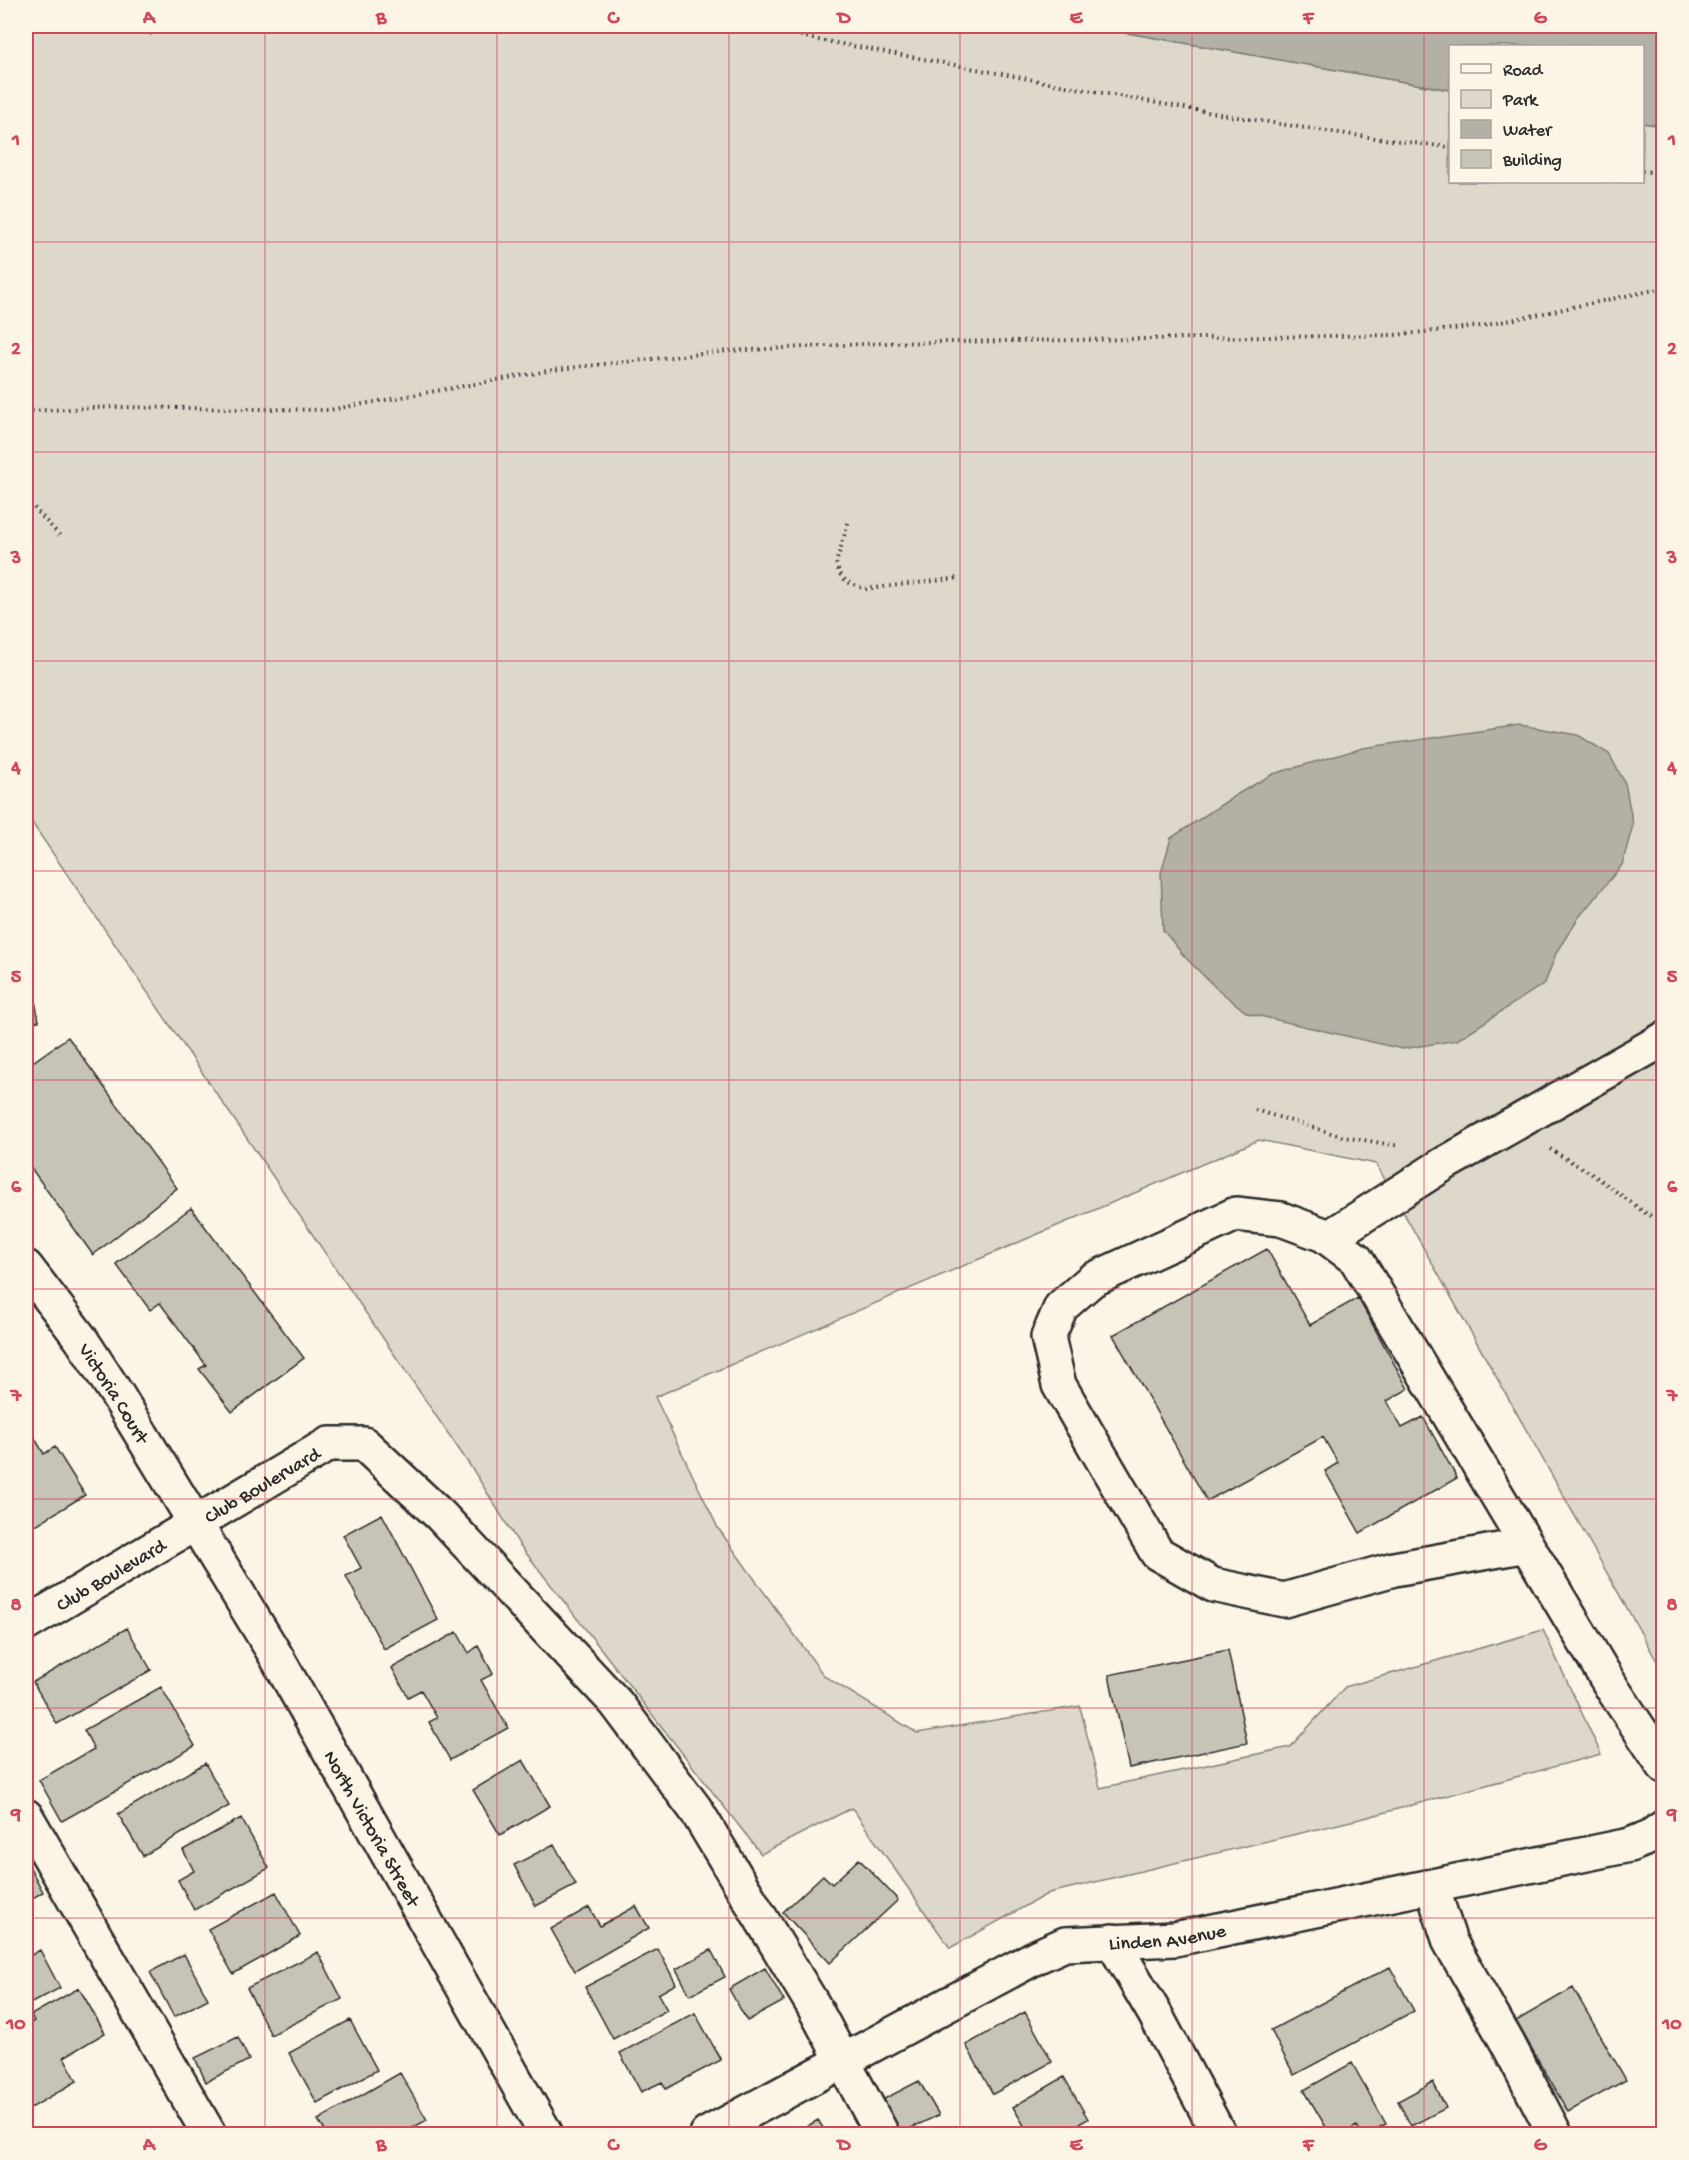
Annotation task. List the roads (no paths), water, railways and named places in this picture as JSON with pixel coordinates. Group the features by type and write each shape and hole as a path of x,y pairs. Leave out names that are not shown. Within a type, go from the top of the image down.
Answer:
{"street":[{"path":"1328,1238 1444,1164 1664,1039"},
{"path":"1527,1545 1394,1569 1284,1600 1213,1585 1157,1553 1059,1385 1048,1337 1061,1307 1092,1280 1236,1214 1281,1219 1328,1238 1356,1259 1527,1545 1614,1691 1664,1766"},
{"name":"Victoria Court","path":"26,1267 81,1339 118,1395 195,1525"},
{"name":"Club Boulervard","path":"195,1525 329,1444 364,1444 440,1515 616,1703 696,1810 844,2061"},
{"name":"Club Boulevard","path":"26,1624 195,1525"},
{"name":"North Victoria Street","path":"195,1525 276,1656 546,2134"},
{"path":"26,1816 209,2134"},
{"name":"Linden Avenue","path":"707,2134 1038,1956 1065,1944 1174,1939 1630,1845 1650,1837 1664,1827"},
{"path":"1432,1887 1450,1942 1507,2042 1555,2134"},
{"path":"1112,1941 1155,2014 1219,2134"},
{"path":"844,2061 882,2134"}],"water":[{"path":"1088,26 1663,26 1663,126 1644,123 1644,45 1449,45 1449,90"},
{"path":"1520,725 1578,735 1609,754 1625,783 1633,825 1622,865 1579,917 1557,951 1545,983 1457,1040 1402,1049 1247,1013 1215,987 1184,956 1163,930 1161,873 1171,838 1236,795 1273,774 1363,748"}]}
